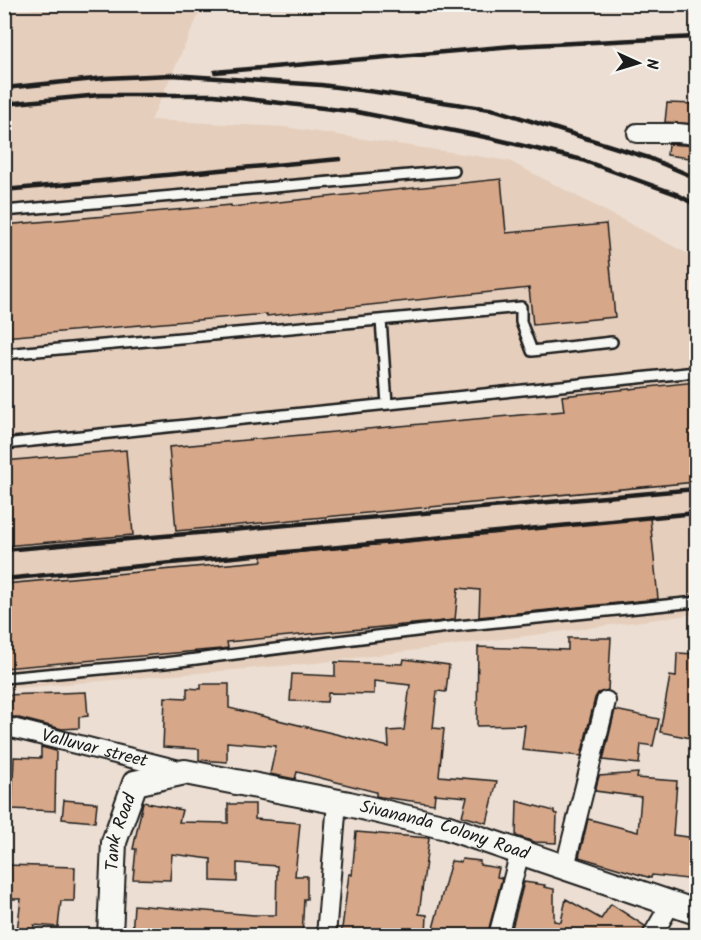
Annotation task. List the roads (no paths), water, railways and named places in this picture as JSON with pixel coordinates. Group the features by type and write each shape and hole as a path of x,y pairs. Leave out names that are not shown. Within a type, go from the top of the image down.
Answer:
{"main road":[{"name":"Sivananda Colony Road","path":"185,772 337,802 446,827 696,912"},
{"name":"Tank Road","path":"110,936 114,842 135,783 185,772"}],"street":[{"path":"636,133 696,135"},
{"path":"564,867 606,701"},
{"name":"Valluvar street","path":"4,728 12,728 185,772"},
{"path":"326,936 337,802"},
{"path":"498,936 520,852"},
{"path":"652,936 671,903"}],"lane":[{"path":"4,211 454,171"},
{"path":"4,354 520,307 520,322 532,351 612,342"},
{"path":"381,320 387,404"},
{"path":"4,444 696,372"},
{"path":"4,678 165,663 448,627 696,602"}],"railway":[{"path":"215,72 513,46 696,37"},
{"path":"4,88 105,78 172,75 321,85 376,92 496,110 649,158 696,178"},
{"path":"4,104 100,95 214,95 357,112 490,138 579,159 676,194 696,205"},
{"path":"4,190 340,159"},
{"path":"4,550 696,489"},
{"path":"4,579 696,513"}]}
